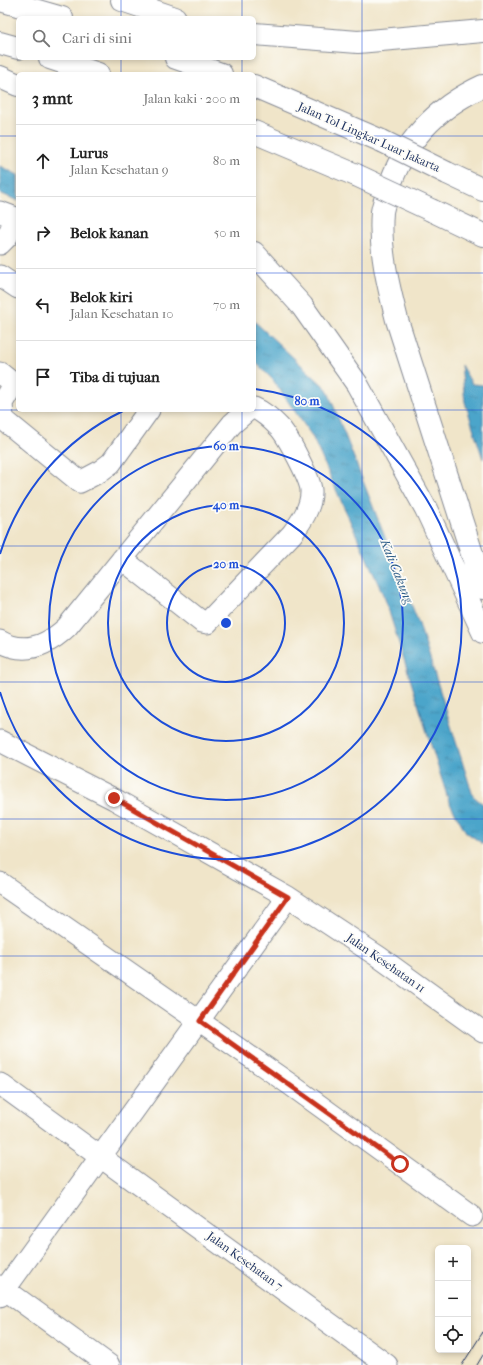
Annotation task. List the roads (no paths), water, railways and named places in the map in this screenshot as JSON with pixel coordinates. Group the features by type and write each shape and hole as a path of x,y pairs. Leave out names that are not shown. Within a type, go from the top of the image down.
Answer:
{"highway":[{"path":"0,0 55,16"},
{"path":"122,0 170,16"},
{"path":"256,34 358,42 483,31"},
{"path":"0,43 16,47"},
{"path":"56,60 92,72"},
{"path":"182,60 215,72"},
{"path":"0,77 16,84"},
{"path":"483,86 468,93 444,109 406,149 391,180 382,210 382,237 387,281 397,320 483,588"},
{"name":"Jalan Tol Lingkar Luar Jakarta","path":"256,87 382,141 483,190"},
{"path":"256,133 356,175 483,235"},
{"path":"256,255 302,306 357,384 426,509 483,632"}],"street":[{"path":"0,212 16,218 7,236 0,244"},
{"path":"0,276 16,287"},
{"path":"0,373 10,381 11,388 2,409 80,482 99,472 111,463 148,412"},
{"path":"122,559 202,622 207,623 292,534 304,518 308,507 311,490 307,475 280,428 262,412 256,409"},
{"path":"0,641 6,645 24,648 39,646 54,640 67,627 232,424 246,412"},
{"name":"Jalan Kesehatan 11","path":"0,740 114,798 288,897 380,957 483,1032"},
{"path":"0,883 200,1021 472,1216"},
{"path":"109,1365 2,1290 102,1157 288,897"},
{"name":"Jalan Kesehatan 7","path":"0,1084 387,1365"}],"water":[{"path":"0,166 16,174 16,200 0,193"},
{"name":"Kali Cakung","path":"256,323 327,389 419,624 473,796 483,804 483,844 466,832 449,802 385,599 312,436 273,380 256,363"},
{"path":"461,365 472,384 483,385 483,459 465,402"}],"tram line":[{"path":"462,1365 483,1332"},
{"path":"477,1365 483,1355"}]}
